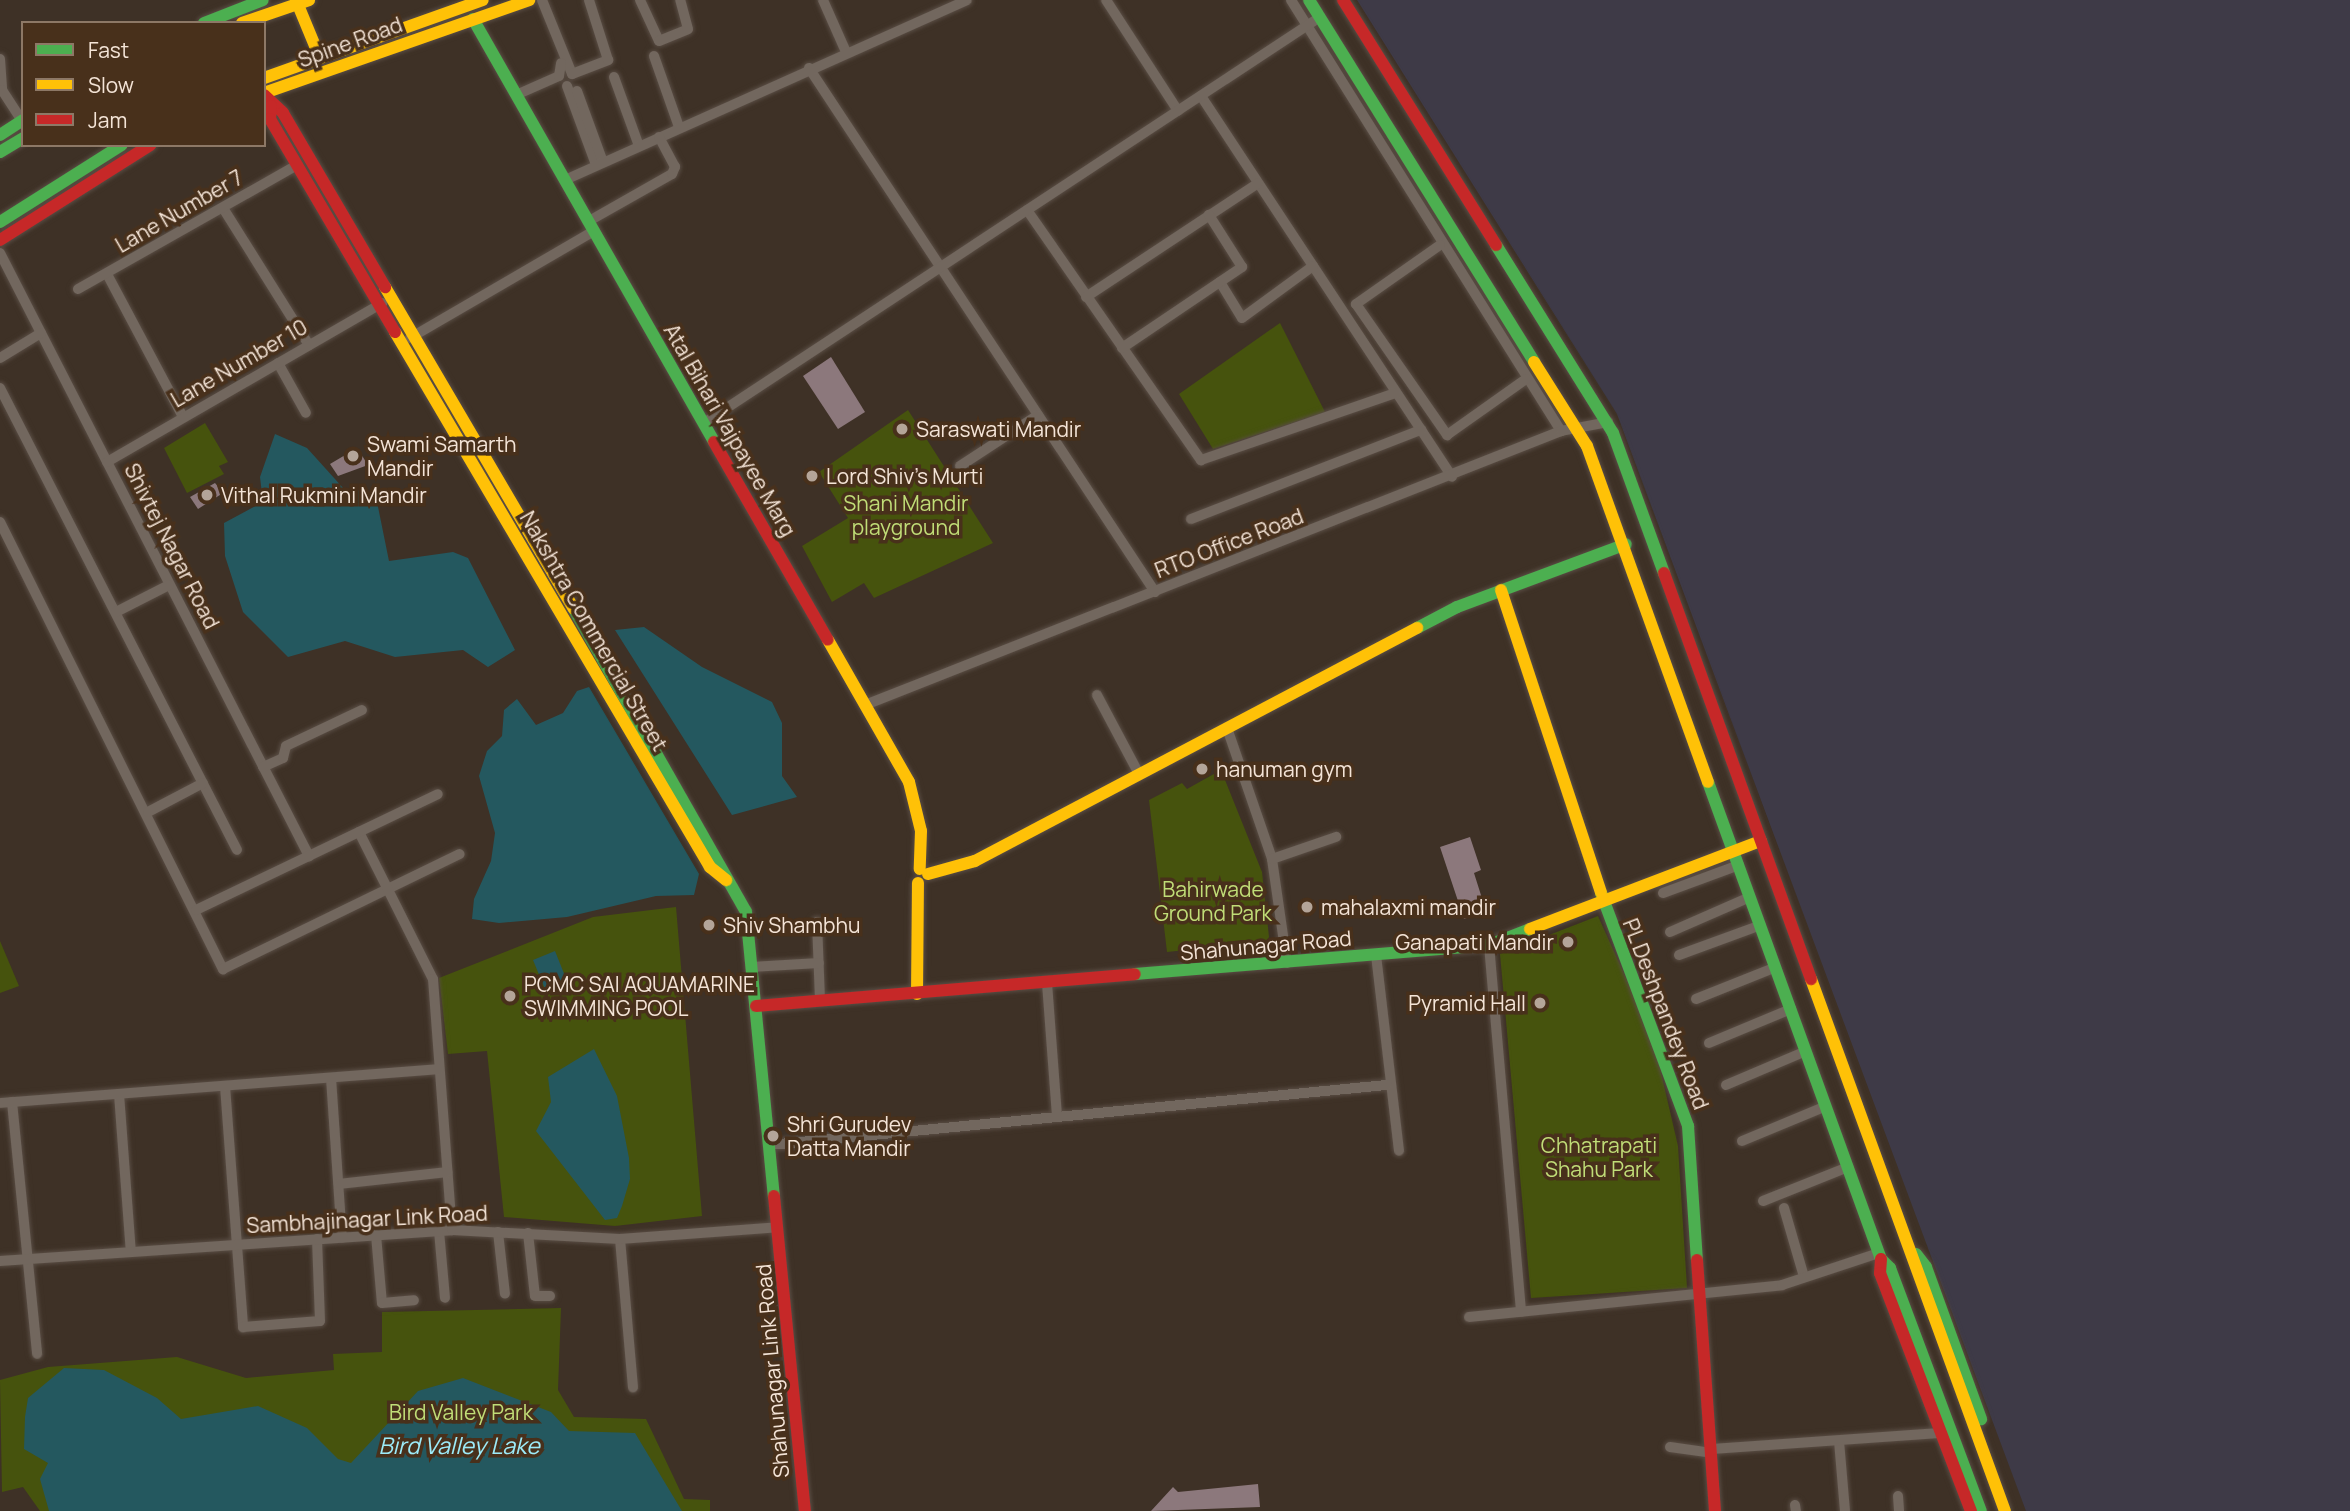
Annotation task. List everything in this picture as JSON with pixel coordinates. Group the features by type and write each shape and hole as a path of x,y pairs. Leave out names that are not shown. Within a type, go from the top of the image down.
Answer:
{"street":[{"path":"226,19 263,0"},
{"name":"Spine Road","path":"266,77 484,0"},
{"name":"Spine Road","path":"266,98 529,0"},
{"path":"516,94 562,71 537,0"},
{"path":"542,0 572,74 608,60 589,0"},
{"path":"640,0 659,41 688,29 680,0"},
{"path":"823,0 846,52"},
{"path":"565,180 809,68 967,0"},
{"path":"1106,0 1178,111"},
{"path":"1292,0 1440,245 1561,431"},
{"path":"1309,0 1578,427 1626,544 1848,1167 1980,1511"},
{"path":"1343,0 1608,422 1654,534 1761,841 1916,1254 1918,1272 2006,1511"},
{"path":"247,21 301,1 320,58"},
{"path":"704,423 1320,18"},
{"name":"Atal Bihari Vajpayee Marg","path":"473,19 864,705 917,805 922,875 916,994"},
{"path":"654,56 679,127"},
{"path":"0,59 1,90 21,119"},
{"path":"809,68 1154,592"},
{"path":"614,78 639,146"},
{"path":"572,88 599,164"},
{"path":"1200,96 1451,477"},
{"name":"Nakshtra Commercial Street","path":"266,98 270,119 385,301"},
{"name":"Nakshtra Commercial Street","path":"266,98 283,113 385,301 710,867 726,880 746,912 778,1227"},
{"path":"0,135 21,121"},
{"path":"407,339 672,174 675,167 659,136"},
{"path":"0,152 21,139"},
{"path":"0,222 119,147"},
{"path":"0,240 147,147"},
{"name":"Lane Number 7","path":"78,289 297,165"},
{"path":"1086,297 1258,183"},
{"path":"223,208 309,345"},
{"path":"1027,210 1201,460 1396,393"},
{"path":"1122,348 1242,267 1209,215"},
{"path":"1440,245 1356,304 1447,435 1527,379"},
{"name":"Shivtej Nagar Road","path":"0,253 309,856"},
{"path":"1220,282 1242,318 1313,266"},
{"path":"107,274 183,417"},
{"name":"Lane Number 10","path":"107,462 385,301"},
{"path":"0,358 41,333"},
{"path":"278,363 306,413"},
{"path":"0,388 237,850"},
{"path":"961,466 1038,415"},
{"name":"RTO Office Road","path":"864,705 1451,477 1561,431 1608,422"},
{"path":"1191,519 1421,430"},
{"path":"0,522 148,812 223,969 460,854"},
{"path":"922,875 975,861 1457,607 1626,544"},
{"path":"116,612 169,585"},
{"name":"PL Deshpandey Road","path":"1501,590 1603,900 1688,1126 1715,1511"},
{"path":"1097,695 1139,774"},
{"path":"263,767 283,758 286,746 362,710"},
{"path":"1227,728 1272,859 1287,962"},
{"path":"148,812 203,783"},
{"path":"196,910 438,794"},
{"path":"359,832 433,979 452,1230"},
{"path":"1272,859 1336,836"},
{"name":"Shahunagar Road","path":"756,1006 1489,946 1761,841"},
{"path":"1663,893 1739,864"},
{"path":"1670,932 1751,897"},
{"path":"817,922 820,1001"},
{"path":"1679,955 1760,925"},
{"path":"1489,946 1521,1312"},
{"path":"1376,955 1387,1085 1397,1100 1399,1150"},
{"path":"751,967 819,963"},
{"path":"1696,999 1776,967"},
{"path":"1047,983 1057,1117"},
{"path":"1709,1043 1791,1009"},
{"path":"1726,1085 1806,1051"},
{"path":"0,1103 439,1069"},
{"path":"331,1078 342,1238"},
{"path":"769,1145 1387,1085"},
{"path":"225,1086 243,1327 320,1321 317,1240"},
{"path":"118,1094 131,1252"},
{"path":"12,1102 37,1354"},
{"path":"1742,1140 1826,1106"},
{"path":"1763,1201 1848,1167"},
{"path":"339,1184 447,1172"},
{"path":"1784,1208 1804,1277"},
{"name":"Sambhajinagar Link Road","path":"0,1261 452,1230 620,1239 778,1227"},
{"name":"Shahunagar Link Road","path":"778,1227 805,1511"},
{"path":"439,1231 445,1298"},
{"path":"499,1232 505,1294"},
{"path":"528,1233 535,1296 550,1296"},
{"path":"376,1235 382,1303 414,1300"},
{"path":"620,1239 633,1387"},
{"path":"1916,1254 1926,1267 2014,1511"},
{"path":"1469,1317 1782,1284 1884,1260"},
{"path":"1884,1260 1880,1273 1971,1511"},
{"path":"1670,1447 1712,1451 1939,1433"},
{"path":"1839,1441 1845,1511"},
{"path":"1898,1496 1899,1511"}],"shaded area":[{"path":"1357,0 2350,0 2350,1511 2026,1511 1617,414"}],"green space":[{"path":"1280,323 1325,412 1213,449 1179,394"},
{"name":"Shani Mandir playground","path":"908,410 993,543 874,598 864,583 832,602 802,546 848,518 819,472"},
{"path":"205,423 228,462 219,466 224,474 187,493 164,448"},
{"name":"Bahirwade Ground Park","path":"1221,770 1262,872 1269,937 1259,953 1186,962 1186,950 1167,952 1149,800 1182,783 1187,789"},
{"path":"676,907 702,1216 615,1226 504,1217 487,1051 448,1054 439,978 593,917"},
{"name":"Chhatrapati Shahu Park","path":"1598,916 1653,1038 1678,1146 1687,1288 1531,1298 1500,954"},
{"path":"0,941 19,986 0,993"},
{"name":"Bird Valley Lake","path":"561,1308 558,1390 574,1417 646,1419 684,1499 710,1500 710,1511 40,1511 23,1487 2,1492 0,1380 48,1367 177,1357 246,1378 334,1370 333,1354 382,1352 382,1312"}],"water":[{"path":"275,434 307,448 344,489 375,492 389,561 453,552 468,558 515,650 488,667 463,650 395,657 345,641 288,657 243,612 225,556 224,523 263,502 260,477"},
{"path":"644,627 702,667 772,702 782,723 782,776 797,797 732,815 615,630"},
{"path":"589,687 699,874 694,895 656,896 567,917 499,923 472,919 474,899 491,861 495,833 479,776 487,751 502,736 504,710 517,699 536,725 563,713 577,691"},
{"path":"555,951 569,986 547,994 533,960"},
{"path":"594,1049 617,1096 629,1158 630,1179 622,1206 617,1218 605,1220 536,1131 551,1102 548,1077"},
{"name":"Bird Valley Lake","path":"64,1368 104,1370 157,1398 181,1419 258,1406 307,1428 338,1459 351,1463 418,1391 463,1378 551,1412 569,1431 635,1433 682,1511 49,1511 40,1479 48,1463 24,1449 25,1417 28,1398"}],"building":[{"path":"831,357 865,412 838,429 803,376"},
{"name":"Swami Samarth Mandir","path":"357,448 368,465 338,476 330,464"},
{"name":"Vithal Rukmini Mandir","path":"215,483 223,493 198,509 190,497"},
{"path":"1470,837 1481,870 1474,873 1486,911 1464,919 1440,847"},
{"path":"1258,1484 1260,1507 1151,1511 1173,1487 1178,1492"}],"traffic: fast":[{"path":"209,21 263,0"},
{"path":"1309,0 1534,362"},
{"path":"473,19 714,442"},
{"path":"0,135 21,121"},
{"path":"0,152 21,139"},
{"path":"0,222 119,147"},
{"path":"1496,245 1613,433 1664,573"},
{"path":"1417,628 1457,607 1626,544"},
{"path":"574,609 746,912 774,1196"},
{"path":"1708,782 1881,1259 1890,1268 1981,1511"},
{"path":"1601,893 1688,1126 1697,1260"},
{"path":"1135,974 1489,945 1530,929"},
{"path":"1916,1254 1926,1267 1981,1419"}],"traffic: slow":[{"path":"296,0 320,58"},
{"path":"248,21 309,0"},
{"path":"266,77 483,0"},
{"path":"266,92 529,0"},
{"path":"385,287 574,609"},
{"path":"395,332 710,867 726,880"},
{"path":"1534,362 1587,446 1708,782"},
{"path":"1501,590 1601,893"},
{"path":"928,874 975,861 1417,628"},
{"path":"828,640 909,782 921,831 920,869"},
{"path":"1530,929 1761,841"},
{"path":"917,994 918,883"},
{"path":"1811,979 2005,1511"}],"traffic: jam":[{"path":"1343,0 1496,245"},
{"path":"266,97 283,113 385,287"},
{"path":"271,106 270,119 395,332"},
{"path":"0,240 147,147"},
{"path":"714,442 828,640"},
{"path":"1664,573 1811,979"},
{"path":"756,1006 1135,974"},
{"path":"774,1196 805,1511"},
{"path":"1881,1259 1880,1273 1971,1511"},
{"path":"1697,1260 1715,1511"}],"place":[{"name":"Saraswati Mandir","path":"902,429"},
{"name":"Swami Samarth Mandir","path":"353,456"},
{"name":"Lord Shiv's Murti","path":"812,476"},
{"name":"Vithal Rukmini Mandir","path":"207,495"},
{"name":"hanuman gym","path":"1202,769"},
{"name":"mahalaxmi mandir","path":"1307,907"},
{"name":"Shiv Shambhu","path":"709,925"},
{"name":"Ganapati Mandir","path":"1568,942"},
{"name":"PCMC SAI AQUAMARINE SWIMMING POOL","path":"510,996"},
{"name":"Pyramid Hall","path":"1540,1003"},
{"name":"Shri Gurudev Datta Mandir","path":"773,1136"}],"park label":[{"name":"Bird Valley Park","path":"461,1412"}]}
